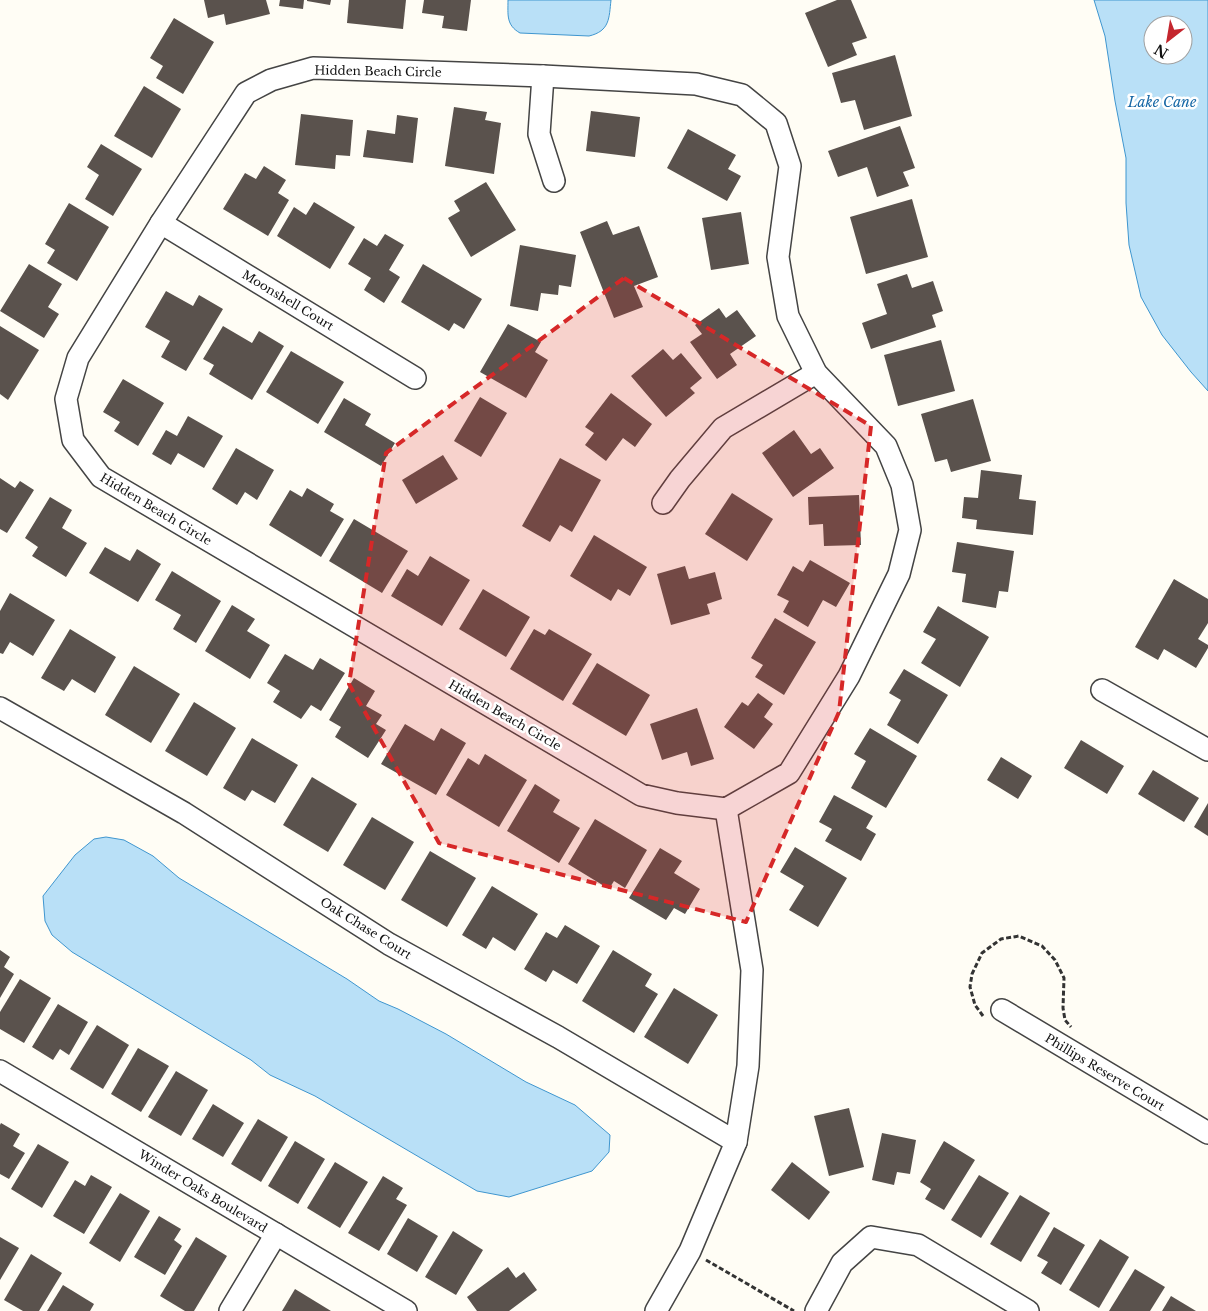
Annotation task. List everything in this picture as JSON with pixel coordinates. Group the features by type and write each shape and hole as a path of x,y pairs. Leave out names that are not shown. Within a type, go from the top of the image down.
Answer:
{"street":[{"name":"Hidden Beach Circle","path":"313,68 543,76 696,84 742,95 776,123 790,166 778,257 788,316 816,373 886,446 902,485 910,530 899,574 853,668 789,773 726,809 676,803 641,795 101,477 72,440 66,400 78,358 161,223 246,93 271,80 313,68"},
{"path":"543,76 540,134 554,181"},
{"name":"Moonshell Court","path":"161,223 415,378"},
{"path":"662,503 723,428 816,373"},
{"path":"1102,690 1208,750"},
{"name":"Oak Chase Court","path":"0,708 184,813 389,944 558,1037 736,1142"},
{"path":"656,1311 690,1251 736,1142 748,1066 752,970 726,809"},
{"name":"Phillips Reserve Court","path":"994,1015 1208,1133"},
{"name":"Winder Oaks Boulevard","path":"0,1071 406,1311"},
{"path":"230,1311 276,1234"},
{"path":"816,1311 842,1263 871,1237 918,1245 1028,1311"}],"path":[{"path":"994,1015 975,1005 970,987 972,974 982,953 1000,939 1019,936 1042,946 1055,960 1064,978 1062,1008 1065,1020 1070,1027 1078,1032"},
{"path":"690,1251 794,1311"}],"highlighted area":[{"path":"624,278 871,426 839,712 746,922 439,843 349,684 386,453"}],"water":[{"path":"508,0 611,0 609,18 605,27 596,34 589,36 520,33 510,23"},
{"name":"Lake Cane","path":"1094,0 1208,0 1208,391 1162,335 1141,297 1129,245 1126,203 1126,158 1105,36"},
{"path":"106,837 124,840 153,856 179,878 347,979 379,1001 446,1034 526,1082 575,1105 610,1135 609,1152 592,1171 509,1197 477,1191 315,1096 270,1075 251,1060 72,952 52,935 45,921 43,896 75,855 94,839"}],"building":[{"path":"204,0 266,0 270,14 226,25 224,14 208,18"},
{"path":"280,0 304,0 303,9 279,6"},
{"path":"307,0 331,0 330,5"},
{"path":"349,0 406,0 403,29 347,23"},
{"path":"424,0 471,0 467,31 442,28 444,16 422,13"},
{"path":"837,0 851,0 867,38 852,43 857,55 828,67 805,13"},
{"path":"174,18 214,42 183,94 156,78 163,66 150,58"},
{"path":"895,55 912,116 864,130 855,100 841,103 832,73"},
{"path":"144,86 181,109 152,158 114,136"},
{"path":"454,107 487,112 485,120 501,123 494,174 445,166"},
{"path":"591,111 640,117 635,157 586,151"},
{"path":"301,114 353,120 350,156 336,155 335,169 295,165"},
{"path":"397,115 418,118 413,163 363,157 367,130 395,134"},
{"path":"900,126 915,168 903,172 909,186 877,197 867,167 838,177 828,151"},
{"path":"688,129 736,155 728,169 741,176 727,201 667,168"},
{"path":"101,144 142,169 113,216 85,199 99,175 87,167"},
{"path":"264,166 286,180 278,193 289,200 268,236 223,209 245,173 256,179"},
{"path":"486,182 516,230 471,257 448,218 460,211 454,201"},
{"path":"912,199 928,257 866,274 850,217"},
{"path":"314,202 355,227 330,269 277,236 294,207 306,215"},
{"path":"69,203 109,227 77,281 47,263 55,250 45,244"},
{"path":"741,212 749,264 711,270 702,218"},
{"path":"607,221 613,235 639,226 658,277 634,286 643,307 614,318 580,232"},
{"path":"385,234 404,245 389,270 400,277 384,303 364,290 371,278 348,264 364,238 377,246"},
{"path":"520,245 576,255 571,287 559,285 558,295 541,293 538,311 510,306"},
{"path":"29,264 62,284 48,307 59,314 44,338 0,311"},
{"path":"423,264 482,299 464,329 454,323 449,331 401,302"},
{"path":"907,274 912,288 933,281 943,311 932,315 936,327 871,349 862,323 887,314 877,284"},
{"path":"166,291 193,306 199,295 223,309 186,371 161,357 170,341 145,327"},
{"path":"719,308 726,318 737,310 756,336 730,354 737,365 717,379 690,342 702,334 695,325"},
{"path":"508,324 541,342 535,352 548,360 526,398 480,372"},
{"path":"0,326 39,350 8,400 0,394"},
{"path":"223,326 252,343 259,331 284,346 252,400 209,374 214,365 203,359"},
{"path":"941,340 955,391 898,406 884,355"},
{"path":"663,349 673,360 681,353 702,378 690,388 695,393 666,417 631,376"},
{"path":"291,351 344,382 318,424 266,392"},
{"path":"123,379 164,403 138,446 114,431 120,422 103,412"},
{"path":"611,393 652,424 635,447 623,438 606,461 585,445 594,433 585,427"},
{"path":"480,397 507,413 481,457 454,441"},
{"path":"344,398 371,414 365,425 395,443 381,466 324,432"},
{"path":"973,399 991,461 951,472 947,459 935,462 921,414"},
{"path":"188,416 223,436 204,468 178,453 171,465 152,454 166,430 177,436"},
{"path":"794,430 811,454 820,448 834,468 793,497 762,453"},
{"path":"236,448 274,470 257,500 245,492 237,505 212,489"},
{"path":"443,455 458,479 416,504 402,480"},
{"path":"560,458 601,480 572,532 560,525 550,542 522,526"},
{"path":"981,470 1022,475 1019,499 1036,501 1033,535 976,529 977,520 962,518 964,497 978,498"},
{"path":"0,478 15,488 20,481 34,490 7,533 0,529"},
{"path":"307,488 334,504 330,511 344,519 321,557 269,525 290,490 302,497"},
{"path":"732,493 773,519 747,561 705,534"},
{"path":"859,495 861,545 824,546 823,524 809,525 808,497"},
{"path":"50,497 72,510 62,528 87,543 66,577 32,556 38,547 25,538"},
{"path":"354,519 408,551 382,593 329,561"},
{"path":"594,535 647,567 630,596 618,589 611,601 570,576"},
{"path":"957,542 1014,551 1008,592 999,591 996,608 962,602 966,574 952,572"},
{"path":"105,547 130,561 137,549 161,564 138,602 89,573"},
{"path":"430,556 470,580 442,626 391,596 407,569 418,576"},
{"path":"810,560 850,583 836,607 823,600 808,627 783,612 789,601 777,595 793,566 803,572"},
{"path":"685,566 689,579 715,572 722,599 707,604 710,614 671,625 657,574"},
{"path":"172,571 221,601 196,643 173,629 181,615 155,600"},
{"path":"1174,579 1208,599 1208,623 1198,639 1208,645 1208,648 1196,668 1164,649 1158,660 1135,647"},
{"path":"483,589 530,617 506,657 459,629"},
{"path":"10,593 55,620 33,656 10,642 3,654 0,653 0,611"},
{"path":"232,605 255,619 247,631 270,645 250,679 205,651"},
{"path":"938,606 989,637 960,687 921,663 936,639 923,632"},
{"path":"775,618 816,642 784,695 755,677 763,665 751,658"},
{"path":"70,629 116,657 95,693 72,679 64,691 41,678"},
{"path":"534,629 545,635 549,629 592,654 563,701 510,669"},
{"path":"285,654 313,670 320,658 345,673 321,711 311,705 301,719 273,702 280,691 267,683"},
{"path":"597,663 650,695 626,736 572,704"},
{"path":"134,666 180,694 151,743 105,715"},
{"path":"904,669 948,695 918,744 887,725 901,700 889,693"},
{"path":"354,678 375,691 366,706 382,715 376,724 386,730 368,758 335,737 341,727 329,720"},
{"path":"758,693 773,704 764,717 773,724 754,749 724,727 742,702 748,706"},
{"path":"194,702 236,728 207,776 165,751"},
{"path":"697,708 714,759 691,766 687,752 662,760 650,724"},
{"path":"405,724 434,741 441,728 466,743 436,795 381,764"},
{"path":"870,728 917,756 886,808 851,788 866,761 854,754"},
{"path":"252,738 298,765 275,803 252,790 245,801 223,788"},
{"path":"1081,740 1124,766 1107,794 1064,768"},
{"path":"485,754 527,780 499,827 446,795 468,758 479,765"},
{"path":"1001,757 1032,776 1018,799 987,780"},
{"path":"1153,770 1199,798 1184,822 1138,794"},
{"path":"312,777 357,804 328,852 283,825"},
{"path":"535,784 560,800 553,812 580,828 559,863 507,831"},
{"path":"834,795 873,816 866,828 876,834 861,861 825,841 832,829 819,822"},
{"path":"1208,803 1208,836 1194,827"},
{"path":"372,817 414,842 385,890 343,865"},
{"path":"595,819 647,850 625,888 614,881 609,889 568,864"},
{"path":"795,847 847,878 818,927 789,910 804,886 780,872"},
{"path":"660,848 682,861 674,873 700,889 685,914 674,908 666,920 629,898"},
{"path":"430,851 476,878 447,927 401,900"},
{"path":"492,886 538,914 515,951 493,937 486,949 462,935"},
{"path":"565,925 600,946 577,984 553,970 546,982 524,969 546,932 557,938"},
{"path":"0,950 10,957 4,967 14,974 0,998"},
{"path":"613,950 652,974 645,986 658,994 634,1033 582,1001"},
{"path":"20,979 51,998 24,1043 0,1029 0,1012"},
{"path":"674,988 718,1015 688,1064 644,1037"},
{"path":"58,1004 88,1022 69,1055 60,1049 53,1060 32,1047"},
{"path":"97,1025 129,1045 103,1089 70,1069"},
{"path":"138,1048 169,1066 141,1112 111,1094"},
{"path":"176,1071 208,1090 181,1136 148,1117"},
{"path":"213,1104 244,1123 223,1157 192,1139"},
{"path":"849,1108 864,1167 829,1176 814,1116"},
{"path":"258,1119 288,1137 261,1182 231,1164"},
{"path":"1,1123 20,1134 13,1146 25,1153 9,1179 0,1174"},
{"path":"882,1133 916,1140 910,1174 897,1172 894,1185 872,1180"},
{"path":"295,1141 325,1159 298,1204 268,1186"},
{"path":"944,1141 975,1160 944,1210 925,1199 931,1189 920,1182"},
{"path":"38,1144 69,1162 42,1208 11,1189"},
{"path":"335,1162 368,1182 340,1228 307,1208"},
{"path":"792,1162 830,1192 809,1220 771,1190"},
{"path":"91,1175 112,1187 84,1234 53,1216 75,1180 85,1186"},
{"path":"979,1175 1009,1193 981,1238 951,1220"},
{"path":"383,1176 403,1188 396,1199 407,1205 379,1251 348,1233"},
{"path":"120,1193 150,1211 120,1262 89,1243"},
{"path":"1020,1195 1050,1213 1021,1262 990,1244"},
{"path":"159,1216 181,1229 174,1240 182,1246 165,1275 134,1257"},
{"path":"408,1218 438,1236 417,1272 387,1254"},
{"path":"1054,1227 1085,1245 1061,1285 1041,1273 1048,1262 1037,1256"},
{"path":"453,1231 483,1250 456,1295 425,1277"},
{"path":"0,1237 19,1248 0,1280"},
{"path":"196,1237 227,1256 194,1311 185,1311 160,1296"},
{"path":"1100,1239 1129,1257 1099,1308 1069,1290"},
{"path":"31,1254 62,1273 39,1311 23,1311 4,1300"},
{"path":"508,1267 516,1278 524,1272 537,1290 509,1311 477,1311 467,1297"},
{"path":"1135,1269 1165,1287 1150,1311 1109,1311"},
{"path":"63,1285 94,1304 90,1311 47,1311"},
{"path":"295,1289 331,1311 282,1311"},
{"path":"1171,1296 1196,1311 1162,1311"}]}
